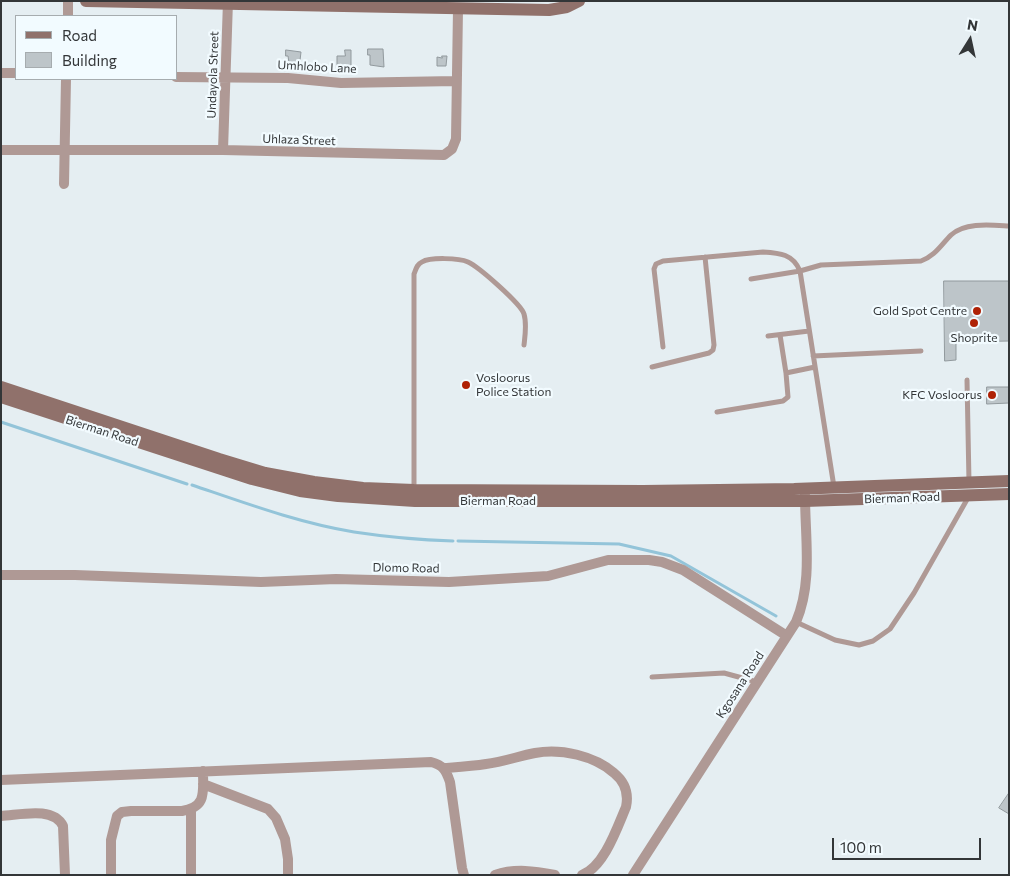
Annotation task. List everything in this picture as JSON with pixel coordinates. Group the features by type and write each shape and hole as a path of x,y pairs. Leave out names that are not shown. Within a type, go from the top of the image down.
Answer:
{"main road":[{"path":"86,1 365,4 458,9 549,10 567,7 580,1"},
{"name":"Bierman Road","path":"1,387 210,457 265,473 314,482 353,487 414,490 805,495"},
{"name":"Bierman Road","path":"1,397 252,479 300,491 338,496 415,501 805,495 970,489 1009,494"},
{"path":"805,495 834,488 970,489 1009,481"}],"street":[{"path":"68,1 68,15"},
{"name":"Undayola Street","path":"223,150 228,2"},
{"name":"Uhlaza Street","path":"1,150 223,150 444,155 452,149 456,139 458,9"},
{"path":"1,73 15,73"},
{"name":"Umhlobo Lane","path":"178,77 225,76 342,82 456,81"},
{"path":"64,184 66,80"},
{"name":"Kgosana Road","path":"633,875 796,622 803,604 806,580 805,495"},
{"name":"Dlomo Road","path":"1,576 75,575 261,582 336,579 449,582 548,576 608,560 649,560 662,562 683,570 787,636"},
{"path":"444,768 486,764 537,753 555,752 590,759 604,765 624,783 627,800 626,807 601,858 589,872 582,875"},
{"path":"1,780 431,762 440,764 444,768 450,782 464,875"},
{"path":"111,875 111,840 115,819 119,814 131,811 191,810 201,801 204,771"},
{"path":"203,784 268,809 276,818 285,839 288,875"},
{"path":"191,810 191,875"},
{"path":"1,816 44,814 53,815 60,820 63,826 64,875"},
{"path":"495,875 530,870 555,875"}],"lane":[{"path":"752,279 800,271 821,265 922,261 934,254 950,236 969,226 1009,226"},
{"path":"663,347 654,269 656,264 663,261 763,252 778,253 796,262 800,271 834,488"},
{"path":"652,367 709,353 713,350 704,257"},
{"path":"414,490 414,274 416,267 422,262 429,260 455,259 463,260 476,267 522,308 525,322 524,345"},
{"path":"768,336 809,332"},
{"path":"717,412 783,401 788,397 780,335"},
{"path":"813,356 921,351"},
{"path":"786,373 815,367"},
{"path":"796,622 834,640 859,645 873,640 890,629 914,593 970,489 966,380"},
{"path":"652,677 724,673 757,682"}],"building":[{"path":"368,49 383,49 384,67 370,65"},
{"path":"286,50 301,52 299,69 290,69"},
{"path":"345,50 351,50 351,68 346,68 346,66 337,68 337,56 345,56"},
{"path":"442,56 447,56 446,66 437,66 437,57 442,58"},
{"name":"Gold Spot Centre","path":"944,281 1009,281 1009,341 956,342 956,360 945,361"},
{"path":"987,387 1009,387 1009,403 987,404"},
{"path":"1009,793 1009,814 999,808"}],"waterway":[{"path":"1,422 187,484"},
{"path":"192,485 272,512 333,528 391,537 453,541"},
{"path":"458,541 619,544 671,556 776,616"}],"place":[{"name":"Gold Spot Centre","path":"977,311"},
{"name":"Shoprite","path":"974,323"},
{"name":"Vosloorus Police Station","path":"466,385"},
{"name":"KFC Vosloorus","path":"992,395"}]}
